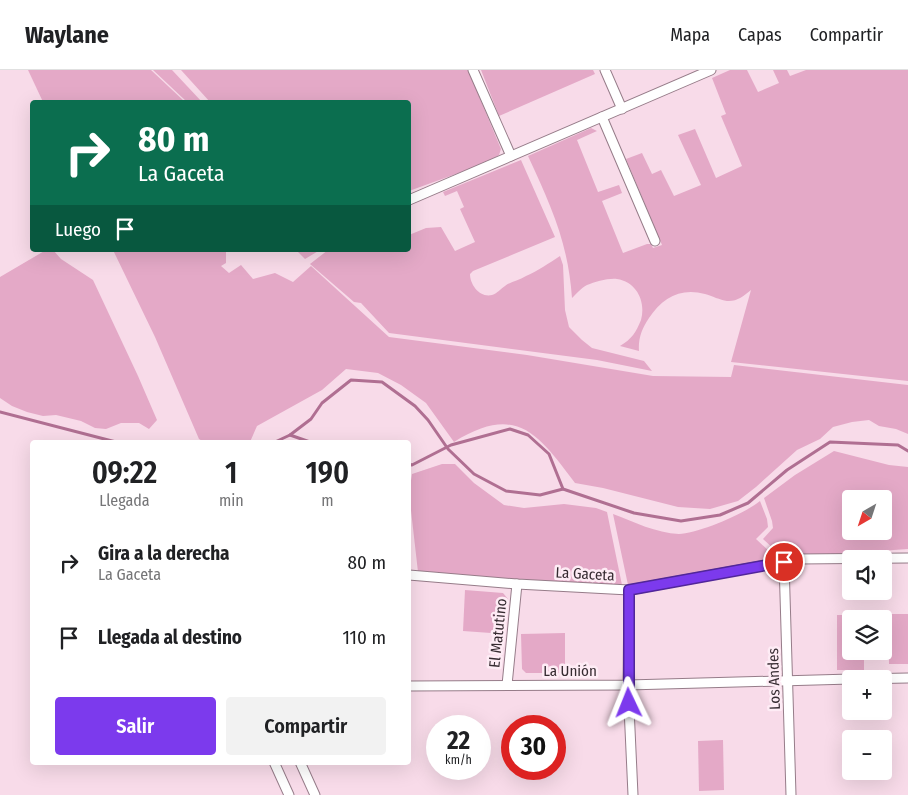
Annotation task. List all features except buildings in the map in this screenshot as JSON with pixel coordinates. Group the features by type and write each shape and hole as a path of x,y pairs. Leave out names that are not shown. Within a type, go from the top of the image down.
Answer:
{"street":[{"path":"474,70 512,156"},
{"path":"605,70 622,109"},
{"path":"411,199 711,70"},
{"path":"602,117 655,241"},
{"name":"La Gaceta","path":"411,575 517,584 629,590 798,559 908,558"},
{"name":"Los Andes","path":"784,562 790,795"},
{"name":"El Matutino","path":"506,685 517,584"},
{"path":"629,590 628,685 633,795"},
{"path":"892,678 908,678"},
{"name":"La Unión","path":"411,686 628,685 842,679"},
{"path":"275,765 288,795"},
{"path":"301,765 315,795"}],"shaded area":[{"path":"28,70 151,70 183,100 42,100"},
{"path":"153,70 172,70 200,100 185,100"},
{"path":"181,70 468,70 501,149 499,155 489,162 411,190 411,100 208,100"},
{"path":"481,70 593,70 595,74 499,116"},
{"path":"730,70 747,70 758,92 779,83 773,70 787,70 790,76 806,70 908,70 908,381 731,362 751,290 734,301 696,292 680,293 673,296 654,311 642,330 639,351 620,346 631,338 641,320 641,300 630,284 617,279 602,280 585,286 572,298 567,259 557,225 528,156 591,128 597,131 577,140 598,192 619,185 622,193 602,201 623,253 647,244 651,244 653,248 662,245 626,159 642,153 652,174 661,170 674,196 701,185 678,135 695,129 716,178 742,166 721,116 726,114 712,78"},
{"path":"521,160 555,237 473,271 470,274 470,278 476,290 484,295 492,295 560,256 563,265 565,310 569,327 592,348 644,361 652,371 597,360 389,333 361,303 354,302 310,264 325,252 411,252 411,234 426,228 441,227 455,251 475,242 460,209 464,207 457,191 445,196 443,192"},
{"path":"43,252 55,252 61,259 93,280 157,420 149,429 139,423 121,423 106,429 95,428 81,421 56,415 43,416 27,412 12,406 0,398 0,277"},
{"path":"114,252 226,252 226,263 221,266 229,273 241,265 253,279 275,273 293,282 311,266 389,337 527,355 653,376 731,377 734,365 908,385 908,434 896,429 879,426 869,420 833,427 820,439 797,450 738,501 710,509 678,507 575,483 549,450 524,429 510,425 494,425 476,431 454,442 426,403 401,385 378,373 346,369 322,390 257,426 251,440 201,440 155,337"},
{"path":"298,252 317,252 305,259"},
{"path":"834,451 889,465 908,467 908,549 842,550 842,554 779,558 775,550 763,539 773,528 764,498 795,475"},
{"path":"442,464 455,464 474,483 504,505 524,508 564,504 596,508 607,512 622,585 561,583 418,572 411,511 412,474"},
{"path":"760,501 768,527 756,539 770,552 772,559 648,584 628,585 613,514 637,524 679,534 697,531 721,522"},
{"path":"465,590 503,593 508,599 505,634 463,631"},
{"path":"892,614 908,614 908,664 889,664 889,660 892,660"},
{"path":"837,615 842,615 842,660 864,660 864,670 837,670"},
{"path":"565,633 565,673 526,673 522,669 521,634"},
{"path":"723,740 724,790 699,791 698,741"}],"waterway":[{"path":"290,435 311,419 322,403 351,380 382,382 415,406 428,420 448,449 474,474 506,491 540,495 563,489"},
{"path":"0,412 108,440"},
{"path":"411,465 451,445 510,429 528,435 549,454 563,489 634,513 681,521 720,515 748,503 787,470 830,442 898,445 908,451"},
{"path":"279,440 290,435 304,440"}],"route":[{"path":"629,703 629,590 784,562"}]}
